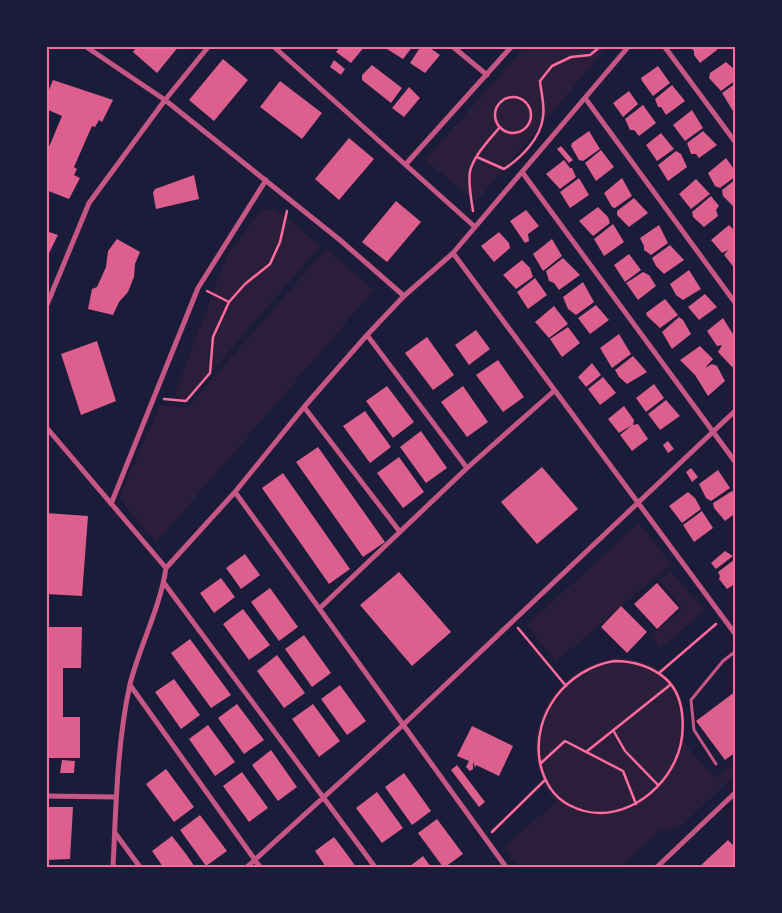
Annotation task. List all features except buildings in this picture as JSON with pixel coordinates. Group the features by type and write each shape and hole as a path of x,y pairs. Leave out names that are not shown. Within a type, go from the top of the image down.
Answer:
{"street":[{"path":"85,46 165,100 340,240 404,296"},
{"path":"46,307 89,203 165,100 209,46"},
{"path":"273,46 475,227"},
{"path":"452,46 487,75"},
{"path":"406,164 512,46"},
{"path":"114,867 116,797 130,685 164,583 166,568 235,492 304,407 367,335 404,296 453,253 629,46"},
{"path":"664,46 736,142"},
{"path":"585,98 736,304"},
{"path":"522,172 736,463"},
{"path":"111,504 199,287 266,180"},
{"path":"453,253 736,635"},
{"path":"367,335 467,468"},
{"path":"320,608 467,468 554,391"},
{"path":"304,407 400,532"},
{"path":"247,867 736,410"},
{"path":"46,427 166,568"},
{"path":"235,492 506,867"},
{"path":"164,583 375,867"},
{"path":"130,685 260,867"},
{"path":"657,867 736,792"},
{"path":"46,796 116,797"},
{"path":"115,833 140,867"}],"lane":[{"path":"716,764 694,730 690,700 723,661 736,651"}],"path":[{"path":"478,157 504,169 515,162 538,134 544,116 540,81 552,66 570,57 590,55 600,46"},
{"path":"512,97 522,99 527,103 530,108 531,119 525,128 515,133 504,131 500,127 495,117 501,101 512,97"},
{"path":"475,227 470,169 500,127"},
{"path":"154,398 186,401 210,373 213,336 229,302 245,284 270,264 280,242 290,200"},
{"path":"199,287 229,302"},
{"path":"659,673 723,618"},
{"path":"512,621 566,686"},
{"path":"614,661 638,664 659,673 670,685 679,702 682,714 682,738 676,761 658,785 636,804 615,812 603,813 580,810 551,791 540,764 539,744 544,719 553,701 578,675 592,666 614,661"},
{"path":"586,752 670,685"},
{"path":"613,730 625,751 658,785"},
{"path":"540,764 565,741 623,770 636,804"},
{"path":"486,838 545,780"}],"shaded area":[{"path":"526,46 608,46 476,202 425,160"},
{"path":"275,208 320,246 186,401 174,395 227,256 260,212"},
{"path":"326,249 374,290 156,543 119,497 160,405 188,407"},
{"path":"639,523 671,564 556,662 527,625"},
{"path":"671,571 705,611 660,648 650,636 683,609 659,580"},
{"path":"614,658 640,661 651,665 670,679 682,701 685,715 684,736 686,744 715,778 736,762 736,773 681,827 659,831 620,867 518,867 504,847 557,801 544,786 537,761 538,725 545,709 554,694 566,681 580,671"}]}
